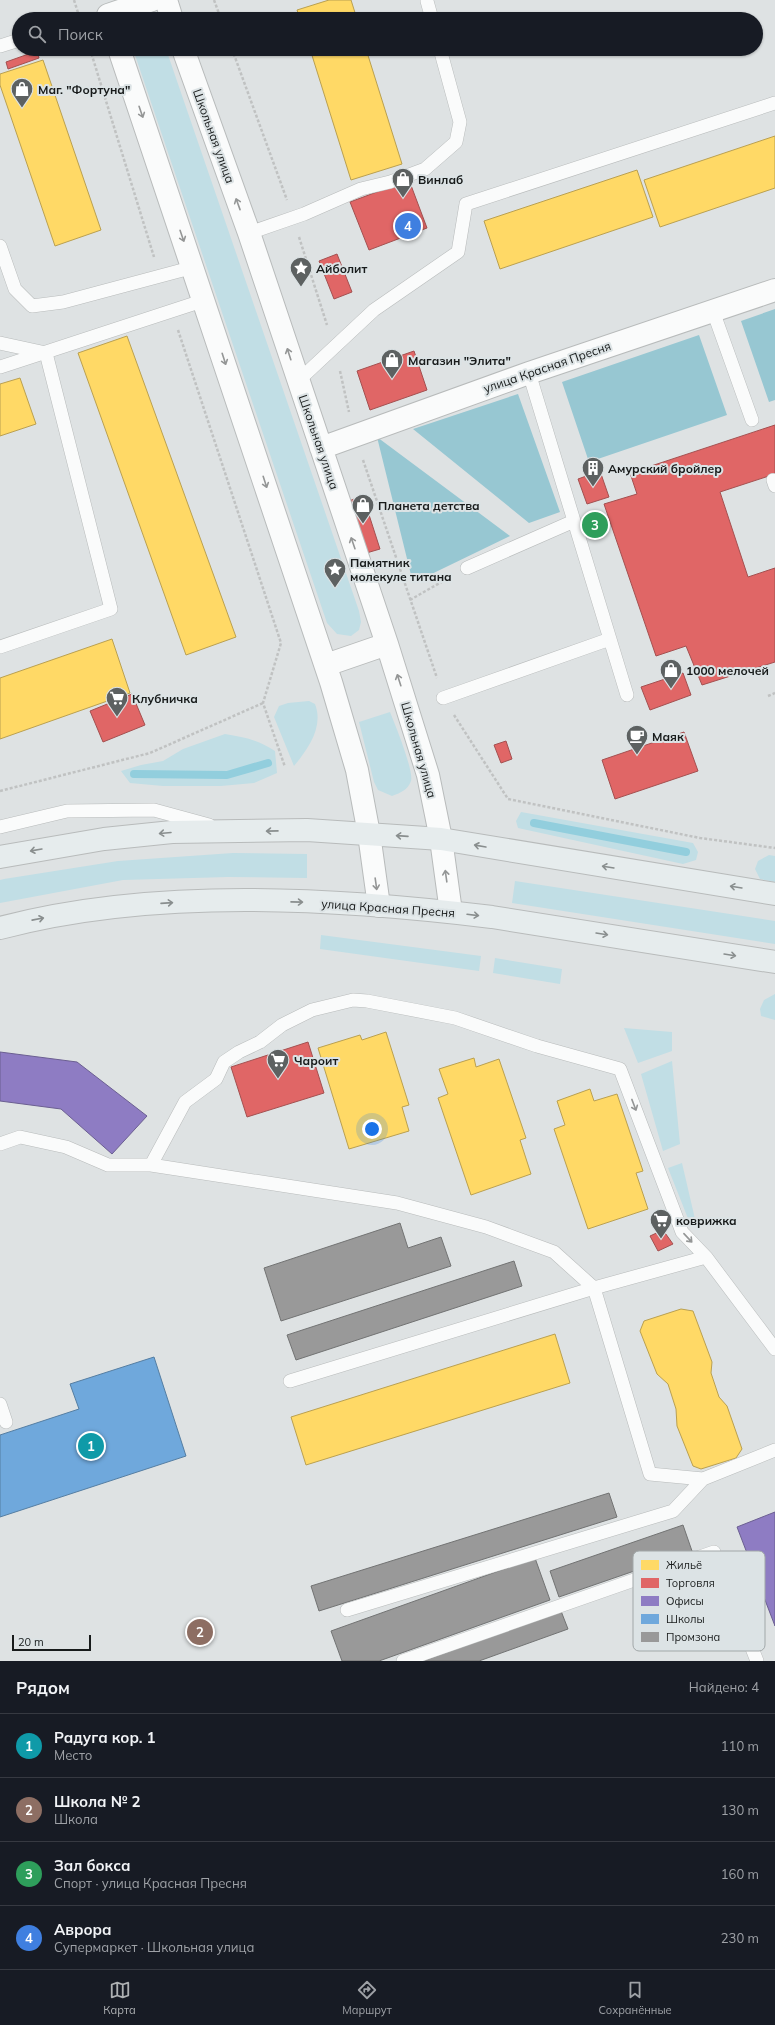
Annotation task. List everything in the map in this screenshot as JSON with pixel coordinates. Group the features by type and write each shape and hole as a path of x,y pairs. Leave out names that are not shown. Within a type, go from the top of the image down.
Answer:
{"street":[{"path":"108,12 152,0"},
{"path":"166,0 170,12"},
{"path":"121,56 205,300 326,665 357,770 369,834 379,906"},
{"name":"Школьная улица","path":"185,56 248,233 321,448 387,644 428,775 441,839 451,912"},
{"name":"улица Красная Пресня","path":"321,448 529,373 775,290"},
{"path":"326,665 387,644"},
{"path":"0,857 104,839 172,832 307,830 441,839 775,894"},
{"name":"улица Красная Пресня","path":"0,928 37,918 125,906 215,900 315,902 451,912 492,917 775,962"}],"lane":[{"path":"427,1 430,12"},
{"path":"0,46 12,42"},
{"path":"248,233 304,214 361,189 390,182 425,169 456,142 460,122 442,56"},
{"path":"298,381 374,310 458,252 466,204 775,102"},
{"path":"0,246 15,289 32,306 63,302 194,268"},
{"path":"0,367 205,300"},
{"path":"713,311 752,420"},
{"path":"0,343 46,353"},
{"path":"0,647 111,609 46,353"},
{"path":"529,373 627,695"},
{"path":"467,568 574,522"},
{"path":"443,698 610,639"},
{"path":"0,827 67,811 154,810 232,832"},
{"path":"151,1165 185,1102 216,1079 224,1062 239,1052 260,1042 282,1025 312,1010 353,1000 367,1000 455,1018 537,1046 620,1068 682,1232 706,1257 775,1349"},
{"path":"0,1144 20,1136 66,1148 108,1165 151,1165 397,1203 486,1227 554,1252 594,1288 650,1474 703,1479"},
{"path":"290,1381 594,1288 706,1257"},
{"path":"0,1404 6,1422"},
{"path":"346,1610 673,1511 703,1479 775,1450"},
{"path":"403,1661 633,1580"},
{"path":"752,1651 756,1661"}],"path":[{"path":"74,0 78,12"},
{"path":"214,0 218,12"},
{"path":"92,56 161,276"},
{"path":"172,311 282,643 263,703 285,767"},
{"path":"410,600 467,568"},
{"path":"768,696 775,693"},
{"path":"443,698 508,799 700,838 775,848"},
{"path":"0,791 150,753 263,703"}],"shaded area":[{"path":"135,56 168,56 359,611 361,622 359,630 351,636 337,634 327,623"},
{"path":"775,309 775,400 769,402 741,321"},
{"path":"699,335 727,415 589,462 562,382"},
{"path":"518,394 560,512 529,523 413,429"},
{"path":"377,437 510,536 413,583"},
{"path":"309,701 315,704 317,713 316,729 309,745 294,766 274,717 279,706 288,703"},
{"path":"390,712 404,747 411,776 411,781 408,787 392,796 378,790 374,782 359,722"},
{"path":"225,734 239,736 263,744 275,751 277,773 254,783 221,786 163,786 130,783 121,771 141,765 163,761 183,749"},
{"path":"521,812 693,843 698,852 696,860 683,864 518,828 516,821"},
{"path":"233,853 307,854 307,878 228,877 123,880 0,903 0,880 4,879 118,861"},
{"path":"769,855 775,856 775,882 760,879 755,869 758,861"},
{"path":"515,881 775,921 775,944 512,903"},
{"path":"321,935 481,956 479,971 320,949"},
{"path":"495,958 562,969 560,984 493,973"},
{"path":"775,994 775,1020 761,1016 760,1009 764,1000"},
{"path":"624,1028 672,1032 672,1051 638,1063"},
{"path":"672,1061 680,1144 663,1151 641,1074"},
{"path":"682,1163 695,1219 689,1221 668,1168"}],"building: Жильё":[{"path":"329,0 351,0 355,12 298,12 297,10"},
{"path":"312,56 368,56 402,164 351,180"},
{"path":"43,60 101,230 55,246 0,85 0,74"},
{"path":"775,136 775,188 660,227 644,180"},
{"path":"637,170 653,217 500,269 484,221"},
{"path":"127,336 236,637 186,655 78,353"},
{"path":"20,378 36,424 0,436 0,384"},
{"path":"112,639 130,693 0,739 0,678"},
{"path":"386,1032 409,1105 402,1107 409,1131 349,1149 318,1048 360,1035 362,1040"},
{"path":"474,1058 476,1067 499,1059 526,1138 520,1140 531,1174 471,1195 438,1098 448,1094 439,1069"},
{"path":"590,1089 594,1101 617,1094 643,1171 636,1173 648,1209 588,1229 554,1129 565,1125 557,1101"},
{"path":"681,1309 693,1311 712,1362 711,1373 719,1397 727,1406 742,1449 736,1458 701,1469 693,1466 677,1426 676,1409 668,1384 657,1374 640,1331 644,1321"},
{"path":"555,1334 570,1383 306,1465 291,1417"}],"building: Торговля":[{"path":"23,56 38,56 39,58 8,69 6,62"},
{"path":"409,180 427,228 369,250 350,202"},
{"name":"Айболит","path":"337,254 352,292 334,299 319,261"},
{"name":"Магазин \"Элита\"","path":"414,351 427,390 370,410 357,371"},
{"path":"775,425 775,474 720,492 748,577 775,568 775,662 702,685 686,646 656,656 604,504 637,494 630,473"},
{"name":"Амурский бройлер","path":"600,471 609,497 587,504 578,479"},
{"name":"Планета детства","path":"363,496 380,549 363,554 346,502"},
{"path":"683,673 691,695 650,710 641,687"},
{"name":"Клубничка","path":"132,694 145,725 103,742 90,711"},
{"path":"684,732 698,771 615,799 602,760"},
{"path":"506,741 512,759 501,763 494,745"},
{"name":"Чароит","path":"308,1042 324,1093 247,1117 231,1067"},
{"name":"коврижка","path":"663,1230 673,1244 658,1251 650,1236"}],"building: Офисы":[{"path":"0,1052 77,1062 147,1116 112,1154 61,1109 0,1101"},
{"path":"775,1512 775,1626 765,1600 765,1551 746,1551 737,1527"}],"building: Школы":[{"path":"154,1357 186,1456 0,1517 0,1435 79,1409 70,1384"}],"building: Промзона":[{"path":"400,1223 408,1248 441,1237 451,1266 281,1321 264,1268"},
{"path":"514,1261 522,1286 296,1360 287,1335"},
{"path":"609,1493 617,1517 319,1611 311,1586"},
{"path":"683,1525 692,1551 633,1551 633,1571 559,1597 550,1571"},
{"path":"535,1558 550,1600 379,1661 342,1661 331,1631"},
{"path":"561,1611 568,1629 479,1661 423,1661"}],"waterway":[{"path":"134,774 227,775 268,763"},
{"path":"534,823 686,852"}],"place":[{"name":"Маг. \"Фортуна\"","path":"22,108"},
{"name":"Винлаб","path":"403,198"},
{"name":"Аврора","path":"408,226"},
{"name":"Айболит","path":"301,288"},
{"name":"Магазин \"Элита\"","path":"392,380"},
{"name":"Амурский бройлер","path":"593,488"},
{"name":"Планета детства","path":"363,524"},
{"name":"Зал бокса","path":"595,525"},
{"name":"Памятник молекуле титана","path":"335,588"},
{"name":"1000 мелочей","path":"671,690"},
{"name":"Клубничка","path":"117,718"},
{"name":"Маяк","path":"637,756"},
{"name":"Чароит","path":"278,1080"},
{"name":"коврижка","path":"661,1240"},
{"name":"Радуга кор. 1","path":"91,1446"},
{"name":"Школа № 2","path":"200,1632"}]}
